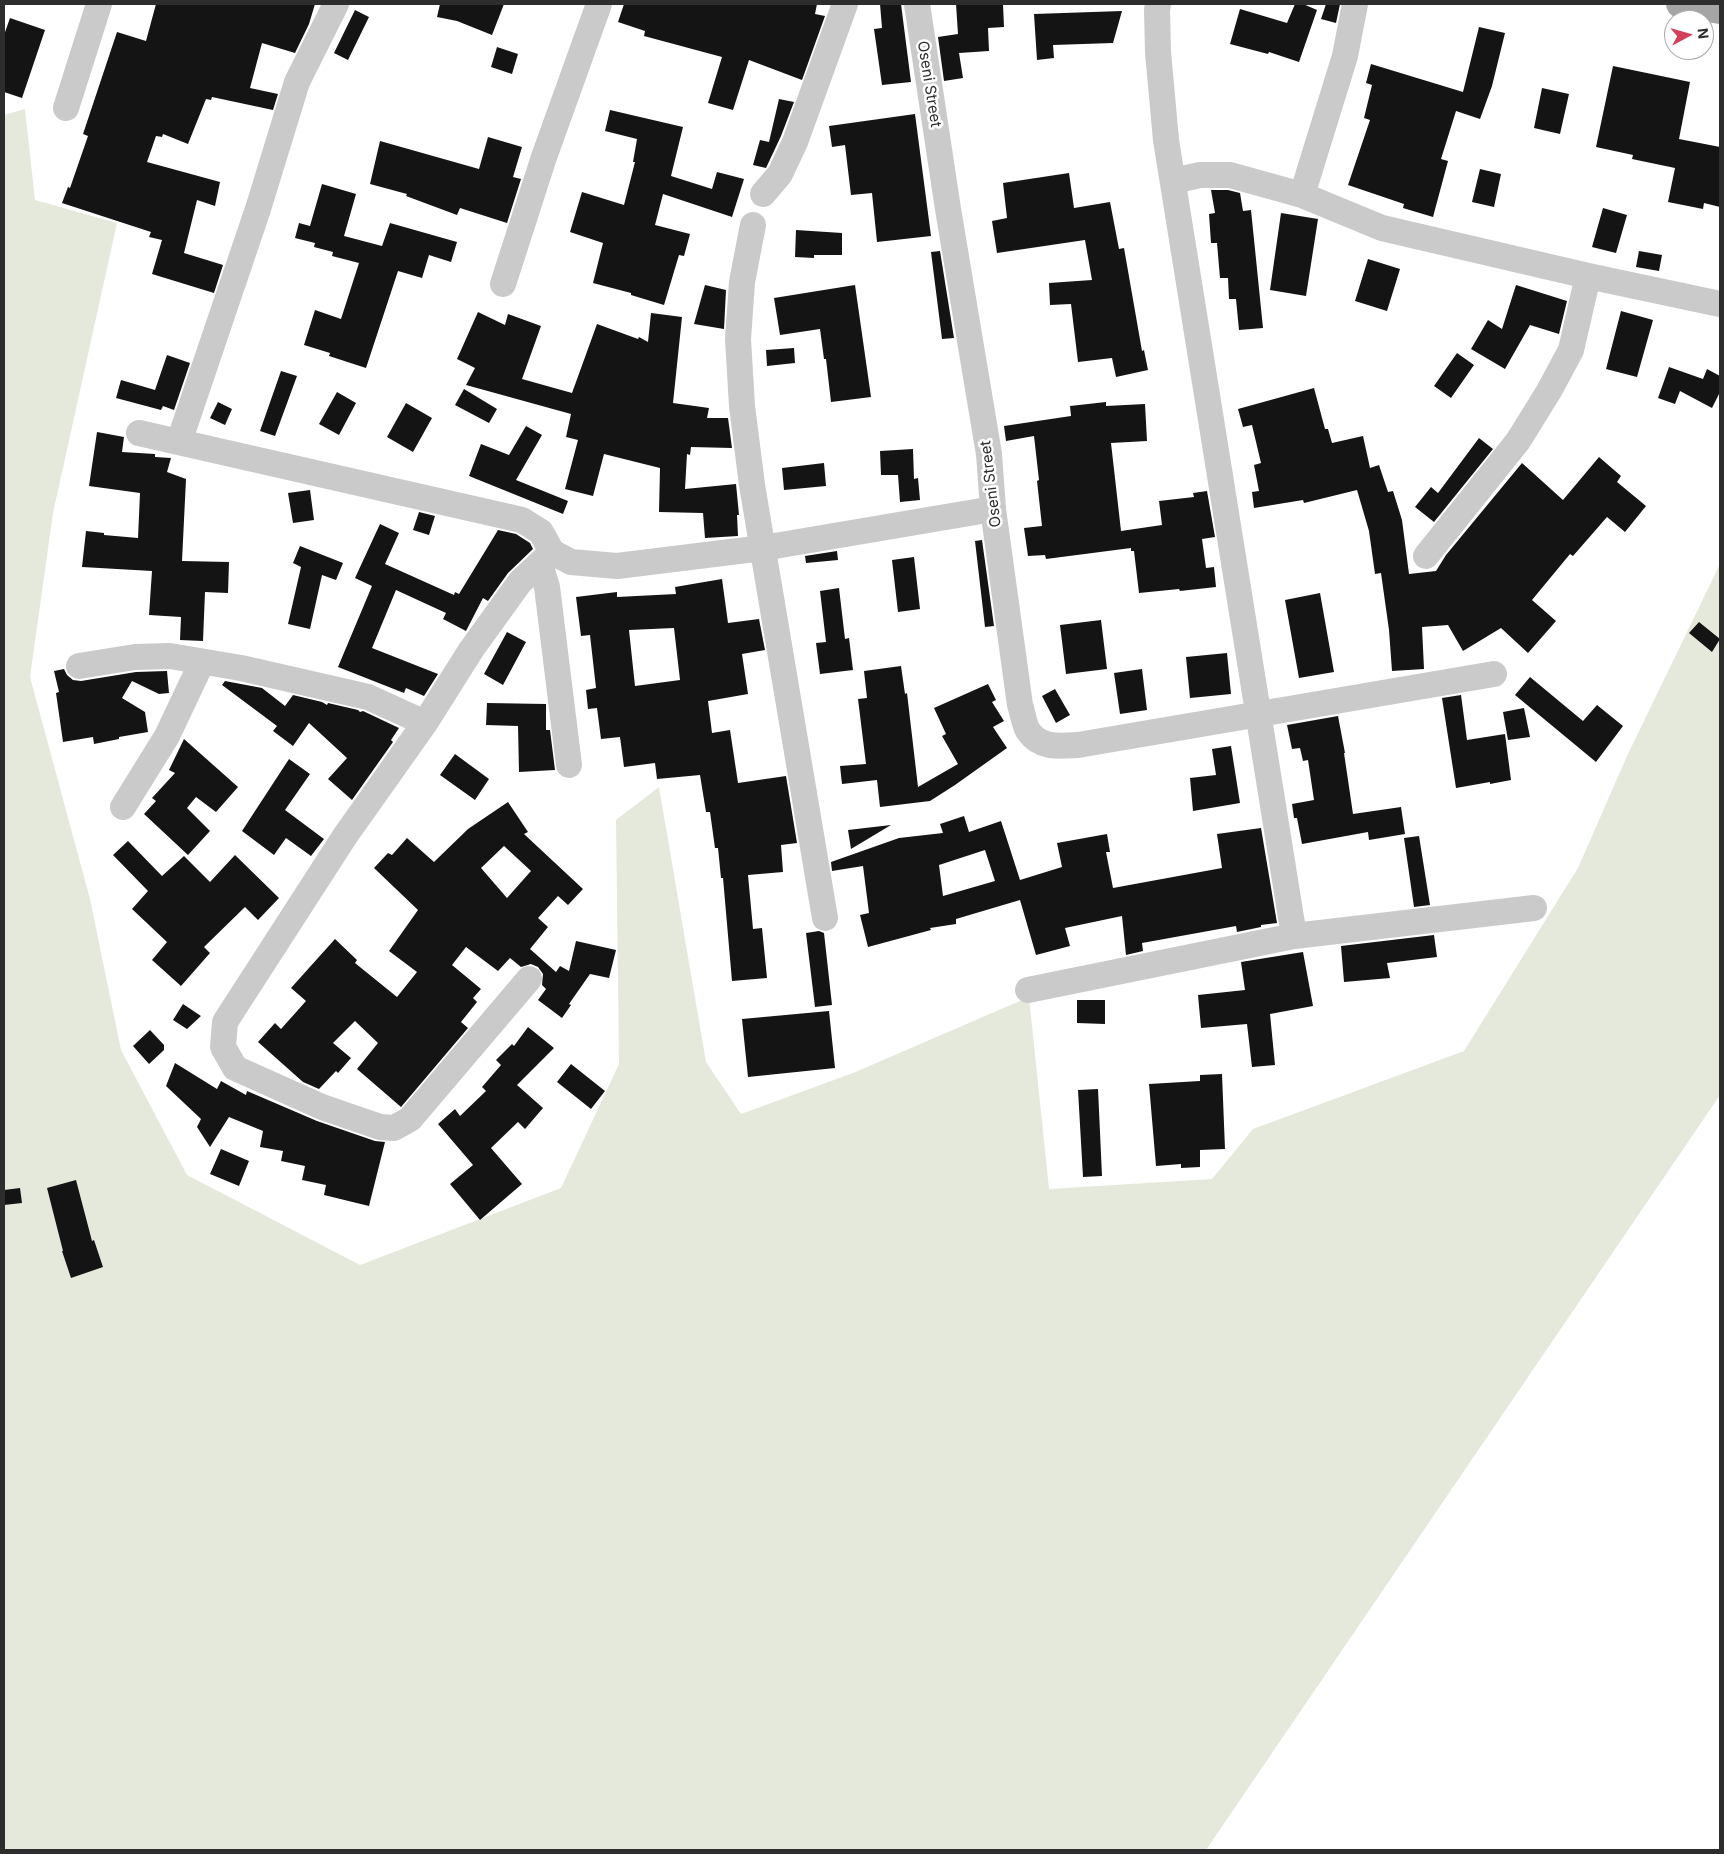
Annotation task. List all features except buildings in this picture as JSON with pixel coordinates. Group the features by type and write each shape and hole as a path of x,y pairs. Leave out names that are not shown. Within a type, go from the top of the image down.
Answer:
{"main road":[{"path":"1680,4 1720,10"}],"street":[{"path":"66,108 99,4"},
{"path":"178,442 258,209 297,82 336,4"},
{"path":"502,284 544,157 599,4"},
{"path":"763,194 780,174 795,142 845,4"},
{"name":"Oseni Street","path":"917,4 988,454 993,509 1020,705 1029,732 1039,740 1052,746 1078,745 1494,674"},
{"path":"1158,4 1156,10 1158,52 1166,140 1294,936"},
{"path":"1302,195 1345,56 1355,4"},
{"path":"1173,181 1200,175 1230,175 1302,195 1382,228 1588,276 1720,304"},
{"path":"753,225 742,282 738,339 742,406 752,485 825,918"},
{"path":"1426,556 1518,441 1549,391 1570,350 1588,276"},
{"path":"139,433 522,520 540,532 546,558 547,587 569,765"},
{"path":"546,558 617,566 763,548 993,509"},
{"path":"529,979 410,1119 394,1128 380,1127 322,1107 235,1068 223,1047 225,1022 345,836 426,723 471,650 520,582 546,558"},
{"path":"79,666 135,657 170,656 241,668 368,696 426,723"},
{"path":"123,807 167,736 202,662"},
{"path":"1028,990 1294,936 1534,908"}],"shaded area":[{"path":"25,109 35,200 117,223 53,513 30,677 90,899 121,1050 187,1175 360,1265 561,1188 619,1064 616,820 659,787 706,1062 741,1114 853,1073 1029,997 1049,1189 1212,1179 1253,1129 1464,1051 1578,868 1627,756 1720,564 1720,1095 1206,1850 4,1850 4,115"}]}
